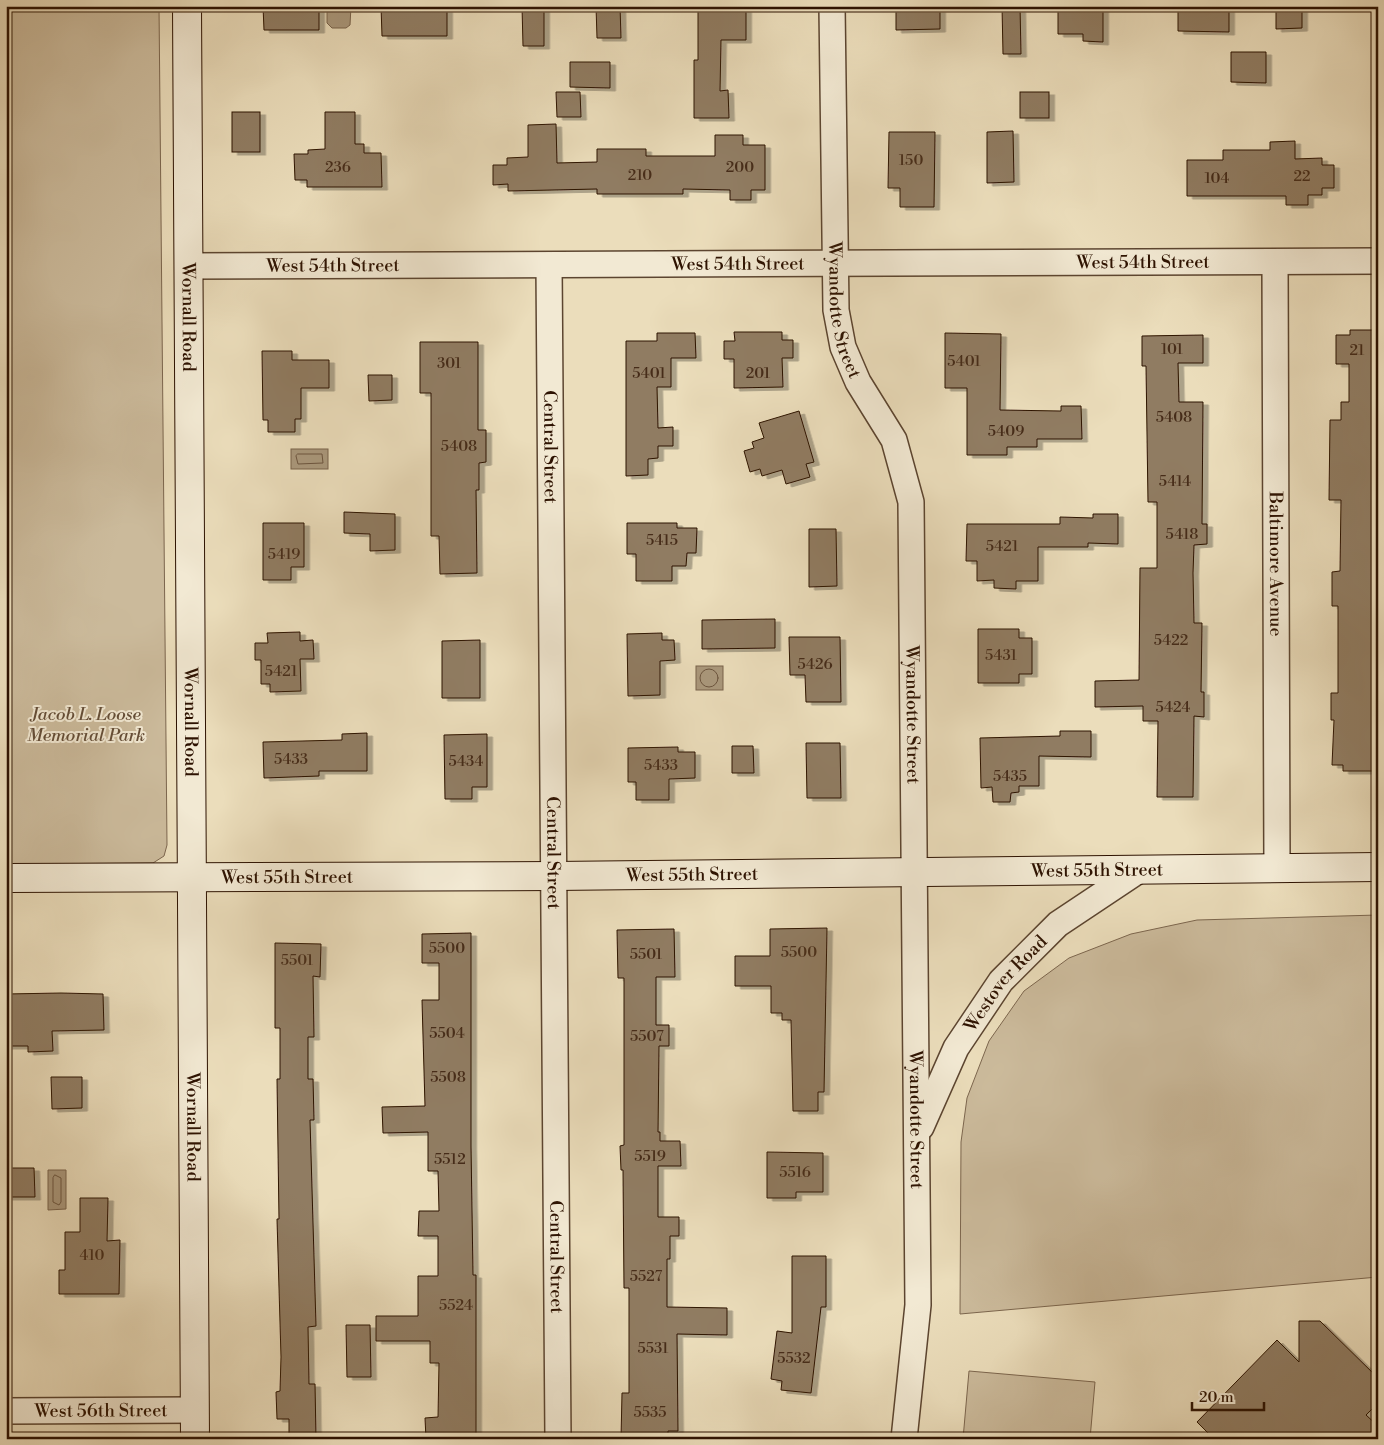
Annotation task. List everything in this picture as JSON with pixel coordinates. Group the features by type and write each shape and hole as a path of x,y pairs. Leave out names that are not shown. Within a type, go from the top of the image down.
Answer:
{"main road":[{"name":"Wornall Road","path":"187,6 195,1439"},
{"name":"West 55th Street","path":"6,878 554,876 1378,867"}],"street":[{"name":"Wyandotte Street","path":"832,6 836,310 843,347 858,382 894,440 912,502 918,1305 904,1439"},
{"name":"West 54th Street","path":"188,266 835,265 1378,261"},
{"name":"Baltimore Avenue","path":"1274,262 1277,868"},
{"name":"Central Street","path":"549,265 558,1439"},
{"name":"Westover Road","path":"917,1136 956,1048 1000,981 1058,924 1139,870"},
{"name":"West 56th Street","path":"6,1411 195,1410"}],"green space":[{"name":"Jacob L. Loose Memorial Park","path":"6,6 159,6 167,845 164,856 153,863 6,864"},
{"path":"1378,915 1378,1277 960,1314 961,1142 967,1098 989,1041 1024,991 1069,958 1131,934 1197,920"},
{"path":"969,1371 1095,1382 1090,1439 963,1439"}],"water":[{"path":"327,6 351,6 350,25 346,28 332,28 327,23"},
{"path":"291,449 328,449 328,469 291,469"},
{"path":"696,666 723,666 723,690 696,690"},
{"path":"48,1170 66,1170 66,1209 48,1210"}],"building":[{"path":"263,6 319,6 319,30 264,30"},
{"path":"381,6 447,6 447,36 382,36"},
{"path":"522,6 544,6 544,46 523,46"},
{"path":"596,6 620,6 621,38 597,38"},
{"path":"698,6 746,6 746,40 721,40 720,91 728,90 729,118 694,118 694,60 698,60"},
{"path":"896,6 940,6 940,29 896,30"},
{"path":"1002,6 1020,6 1021,54 1003,54"},
{"path":"1058,6 1103,6 1103,42 1083,41 1083,34 1058,34"},
{"path":"1178,6 1229,6 1229,32 1178,31"},
{"path":"1276,6 1302,6 1302,28 1276,29"},
{"path":"1231,52 1266,52 1266,83 1231,82"},
{"path":"570,62 610,62 610,88 570,87"},
{"path":"556,92 580,92 581,117 557,117"},
{"path":"1020,92 1049,92 1049,118 1020,118"},
{"path":"232,112 260,112 260,152 232,152"},
{"path":"325,112 355,112 355,144 364,144 364,153 381,153 382,187 307,187 307,180 295,180 294,154 308,154 308,150 325,149"},
{"path":"556,124 557,163 597,162 597,149 646,149 646,156 715,156 715,135 743,135 743,145 765,145 765,190 751,190 751,200 730,200 730,190 683,189 683,194 597,194 597,189 508,191 508,184 493,185 493,165 507,165 507,158 528,157 528,125"},
{"path":"1013,131 1014,182 987,183 987,132"},
{"path":"889,132 935,132 934,207 900,207 900,188 888,188"},
{"path":"1295,141 1295,159 1322,158 1322,165 1334,165 1334,188 1322,188 1322,195 1308,195 1308,205 1286,205 1286,196 1187,196 1187,160 1223,160 1223,150 1270,150 1270,142"},
{"path":"1350,330 1378,330 1378,771 1343,771 1343,765 1332,765 1334,720 1331,720 1331,693 1338,693 1338,606 1332,606 1332,572 1340,571 1341,500 1329,500 1330,420 1341,420 1341,402 1349,402 1349,364 1336,364 1336,335 1350,335"},
{"path":"734,332 782,332 782,340 793,340 793,358 782,358 783,387 734,388 734,359 724,359 724,341 735,341"},
{"path":"657,333 695,333 696,358 671,358 671,387 657,387 658,428 673,427 673,446 658,446 658,458 648,459 648,475 626,476 626,341 657,341"},
{"path":"945,333 1001,334 1000,410 1061,411 1061,406 1081,406 1082,439 1037,439 1037,447 1007,447 1007,455 967,455 967,388 945,388"},
{"path":"1203,335 1203,363 1178,363 1179,402 1203,402 1202,524 1207,524 1207,544 1194,545 1193,573 1194,623 1202,623 1201,692 1204,692 1204,717 1194,716 1193,797 1157,797 1158,721 1143,721 1143,706 1095,707 1095,681 1139,680 1140,568 1157,568 1157,502 1148,502 1146,366 1142,366 1142,336"},
{"path":"420,342 478,342 478,430 486,430 486,462 479,463 479,490 476,490 477,573 440,574 439,536 431,536 431,393 420,393"},
{"path":"262,351 292,351 292,360 329,360 329,388 301,388 301,419 295,419 295,432 268,432 268,420 263,420"},
{"path":"368,375 392,375 392,400 369,401"},
{"path":"799,411 814,462 806,464 810,477 786,484 782,470 762,476 760,469 750,472 744,451 754,448 752,442 764,438 759,423"},
{"path":"344,512 395,514 395,550 370,551 370,534 344,533"},
{"path":"1093,514 1118,514 1118,544 1088,543 1088,547 1038,547 1038,581 1016,581 1016,589 994,588 994,580 977,581 977,561 966,561 967,524 1060,524 1060,517 1093,518"},
{"path":"263,523 304,523 304,567 291,567 291,580 263,580"},
{"path":"627,523 677,523 677,528 697,528 696,553 687,553 686,566 672,566 672,581 636,581 636,554 627,554"},
{"path":"809,529 836,529 837,586 809,587"},
{"path":"775,619 775,648 702,649 702,620"},
{"path":"978,629 1019,629 1019,638 1032,638 1032,674 1019,674 1019,683 978,683"},
{"path":"300,632 300,641 313,640 314,659 300,659 301,691 270,692 270,684 261,684 261,660 255,660 255,643 268,643 267,633"},
{"path":"662,633 662,640 674,640 675,660 660,661 660,695 628,696 627,634"},
{"path":"789,637 840,637 841,702 806,702 805,675 790,675"},
{"path":"480,640 480,698 442,698 442,641"},
{"path":"1060,731 1091,731 1091,757 1039,756 1039,786 1019,786 1019,792 1011,793 1010,802 993,802 992,787 981,788 980,738 1060,736"},
{"path":"367,733 367,771 319,771 319,776 264,778 263,742 342,740 342,734"},
{"path":"487,734 487,787 472,787 472,799 445,799 444,735"},
{"path":"806,743 840,743 841,798 807,798"},
{"path":"732,746 753,746 754,773 732,773"},
{"path":"678,747 678,752 695,752 695,778 669,779 669,800 636,800 636,782 628,782 628,748"},
{"path":"827,928 824,1092 818,1092 818,1111 793,1111 791,1020 782,1020 782,1013 771,1013 771,986 735,986 735,956 770,956 770,929"},
{"path":"674,929 675,977 656,977 656,1025 669,1025 669,1046 659,1046 658,1132 660,1132 660,1141 680,1141 681,1166 658,1166 658,1217 679,1217 679,1236 670,1236 670,1259 667,1259 667,1307 727,1308 727,1335 677,1334 678,1431 668,1431 668,1439 621,1439 622,1393 629,1393 629,1288 624,1288 623,1170 621,1170 620,1146 624,1145 624,978 618,978 617,930"},
{"path":"471,933 471,1146 473,1275 476,1275 476,1439 426,1439 425,1418 438,1417 439,1363 430,1363 430,1341 376,1341 376,1316 418,1316 418,1276 438,1276 438,1236 418,1236 419,1211 439,1211 438,1171 428,1171 428,1132 383,1133 382,1107 425,1106 422,1000 439,1000 439,963 422,963 422,934"},
{"path":"275,943 321,944 320,977 313,976 314,1037 308,1037 308,1079 313,1079 314,1120 310,1120 316,1326 308,1327 309,1384 315,1384 316,1439 289,1439 289,1419 277,1419 276,1392 280,1391 281,1357 277,1219 279,1219 277,1079 280,1079 280,1028 275,1028"},
{"path":"6,994 103,994 104,1030 52,1031 53,1051 28,1052 28,1046 6,1046"},
{"path":"51,1077 82,1077 82,1108 52,1109"},
{"path":"767,1152 823,1153 823,1192 796,1192 796,1198 767,1198"},
{"path":"6,1168 34,1168 35,1197 6,1197"},
{"path":"80,1198 108,1198 107,1241 120,1240 119,1294 59,1294 59,1270 65,1270 65,1232 80,1232"},
{"path":"792,1256 826,1256 826,1307 821,1307 811,1393 781,1390 782,1381 771,1379 777,1331 792,1333"},
{"path":"1299,1321 1320,1321 1378,1378 1378,1403 1366,1415 1378,1426 1378,1439 1214,1439 1197,1422 1277,1340 1299,1362"},
{"path":"346,1325 370,1325 371,1377 347,1377"}]}
